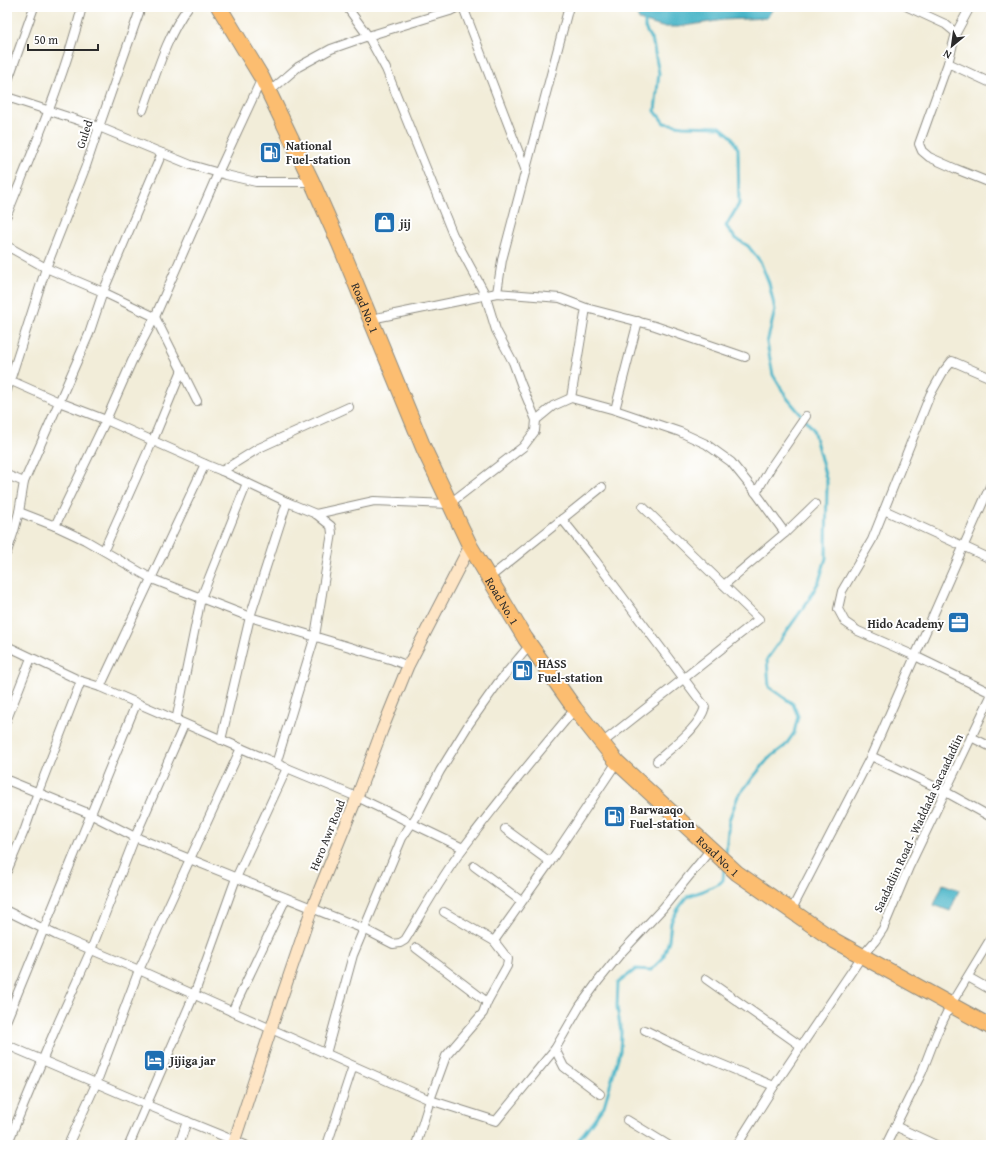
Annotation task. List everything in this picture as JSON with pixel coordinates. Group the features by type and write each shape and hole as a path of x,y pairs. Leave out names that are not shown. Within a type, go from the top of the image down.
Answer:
{"highway":[{"name":"Road No. 1","path":"219,7 262,78 312,182 372,319 424,449 470,546 530,645 575,709 617,762 737,873 835,941 991,1027"}],"main road":[{"name":"Hero Awr Road","path":"237,1144 271,1029 312,908 408,666 470,546"}],"street":[{"path":"7,83 34,7"},
{"path":"7,215 65,67 82,7"},
{"name":"Guled","path":"7,390 46,268 86,166 141,7"},
{"path":"143,110 167,46 181,17 188,7"},
{"path":"316,514 374,501 449,504 523,447 535,431 536,420 513,362 496,330 485,294 454,235 386,69 368,36 347,7"},
{"path":"269,92 298,67 331,49 448,9 458,7"},
{"path":"463,7 526,171"},
{"path":"908,7 945,24 956,33"},
{"path":"970,7 956,33 948,63 919,144 922,151 929,157 991,183"},
{"path":"497,292 502,260 568,10"},
{"path":"948,63 991,83"},
{"path":"55,526 106,420 132,361 155,317 218,173 262,78"},
{"path":"7,97 99,127 191,165 218,173 256,182 312,182"},
{"path":"7,552 19,512 24,482 90,334 103,292 162,153"},
{"path":"7,246 46,268 103,292 155,317 197,401"},
{"path":"372,319 444,305 497,292 560,298 586,308 638,321 745,357"},
{"path":"571,398 586,308"},
{"path":"615,410 638,321"},
{"path":"991,378 952,361 943,372 930,395 872,540 842,591 838,609 845,622 858,631 915,656 991,694"},
{"path":"104,550 153,440 182,370"},
{"path":"9,380 153,440 222,471 316,514 331,526 332,533 315,636 276,764"},
{"path":"536,420 553,406 571,398 615,410 680,432 706,444 731,462 785,533"},
{"path":"222,471 259,448 349,407"},
{"path":"756,493 771,467 806,416"},
{"path":"100,688 205,464"},
{"path":"7,475 24,482"},
{"path":"176,721 201,598 247,483"},
{"path":"791,911 871,756 991,484"},
{"path":"489,578 602,487"},
{"path":"221,740 250,617 287,502"},
{"path":"724,585 785,533 816,504"},
{"path":"602,743 759,619 643,507"},
{"path":"884,510 991,559"},
{"path":"19,512 85,540 137,571 201,598 250,617 393,660 408,666"},
{"path":"562,519 595,560 705,707 703,715 696,725 656,761"},
{"path":"326,1054 353,955 402,838 469,724 498,683 530,645"},
{"path":"7,646 81,681 276,764 357,796 463,848"},
{"path":"7,718 31,658"},
{"path":"7,871 25,829 81,681"},
{"name":"Saadadiin Road - Waddada Sacaadadiin","path":"737,1145 774,1086 862,956 883,929 909,867 991,694"},
{"path":"7,1019 136,704"},
{"path":"7,780 90,814 135,838 364,929 393,944 400,943 405,940 429,899 463,848 521,773 575,709"},
{"path":"7,1145 55,1030 91,950 135,838 184,724"},
{"path":"971,737 991,747"},
{"path":"68,1145 96,1084 139,970 241,748"},
{"path":"871,756 944,791 991,817"},
{"path":"494,941 550,862 617,762"},
{"path":"129,1145 194,996 236,878 287,768"},
{"path":"505,829 550,862"},
{"path":"7,911 56,935 139,970 194,996 430,1100 496,1121 555,1049 580,1006 599,980 620,954 663,908 711,848"},
{"path":"474,866 521,901"},
{"path":"232,1012 286,898"},
{"path":"416,1145 446,1056 483,1013 487,1002 507,966 508,959 494,941 444,912"},
{"path":"886,1145 922,1072 937,1033 951,1004 991,938"},
{"path":"416,948 487,1002"},
{"path":"968,977 991,990"},
{"path":"706,979 802,1046"},
{"path":"645,1030 682,1048 774,1086"},
{"path":"7,1045 96,1084 187,1121 237,1144"},
{"path":"555,1049 564,1067 600,1094"},
{"path":"327,1145 353,1066"},
{"path":"627,1120 668,1145"},
{"path":"179,1145 187,1121"},
{"path":"895,1126 936,1145"}],"water":[{"path":"634,7 774,7 767,18 723,20 678,27 662,27 639,20"},
{"path":"943,884 959,890 950,911 934,905"}],"waterway":[{"path":"645,18 645,28 653,43 659,73 655,111 664,123 683,126 720,127 732,137 738,149 739,204 726,226 735,238 748,246 760,261 769,283 775,310 767,343 773,375 787,398 813,429 827,482 826,558 819,581 808,601 767,659 769,687 793,704 798,716 794,733 785,746 768,759 738,796 729,820 726,852"},
{"path":"572,1145 577,1142 604,1106 620,1051 621,1032 617,1007 618,983 636,969 651,970 663,958 669,940 671,922 678,909 688,896 720,883 723,880 724,868"}],"place":[{"name":"National Fuel-station","path":"270,152"},
{"name":"jij","path":"384,223"},
{"name":"Hido Academy","path":"959,623"},
{"name":"HASS Fuel-station","path":"522,670"},
{"name":"Barwaaqo Fuel-station","path":"615,816"},
{"name":"Jijiga jar","path":"154,1060"}]}
